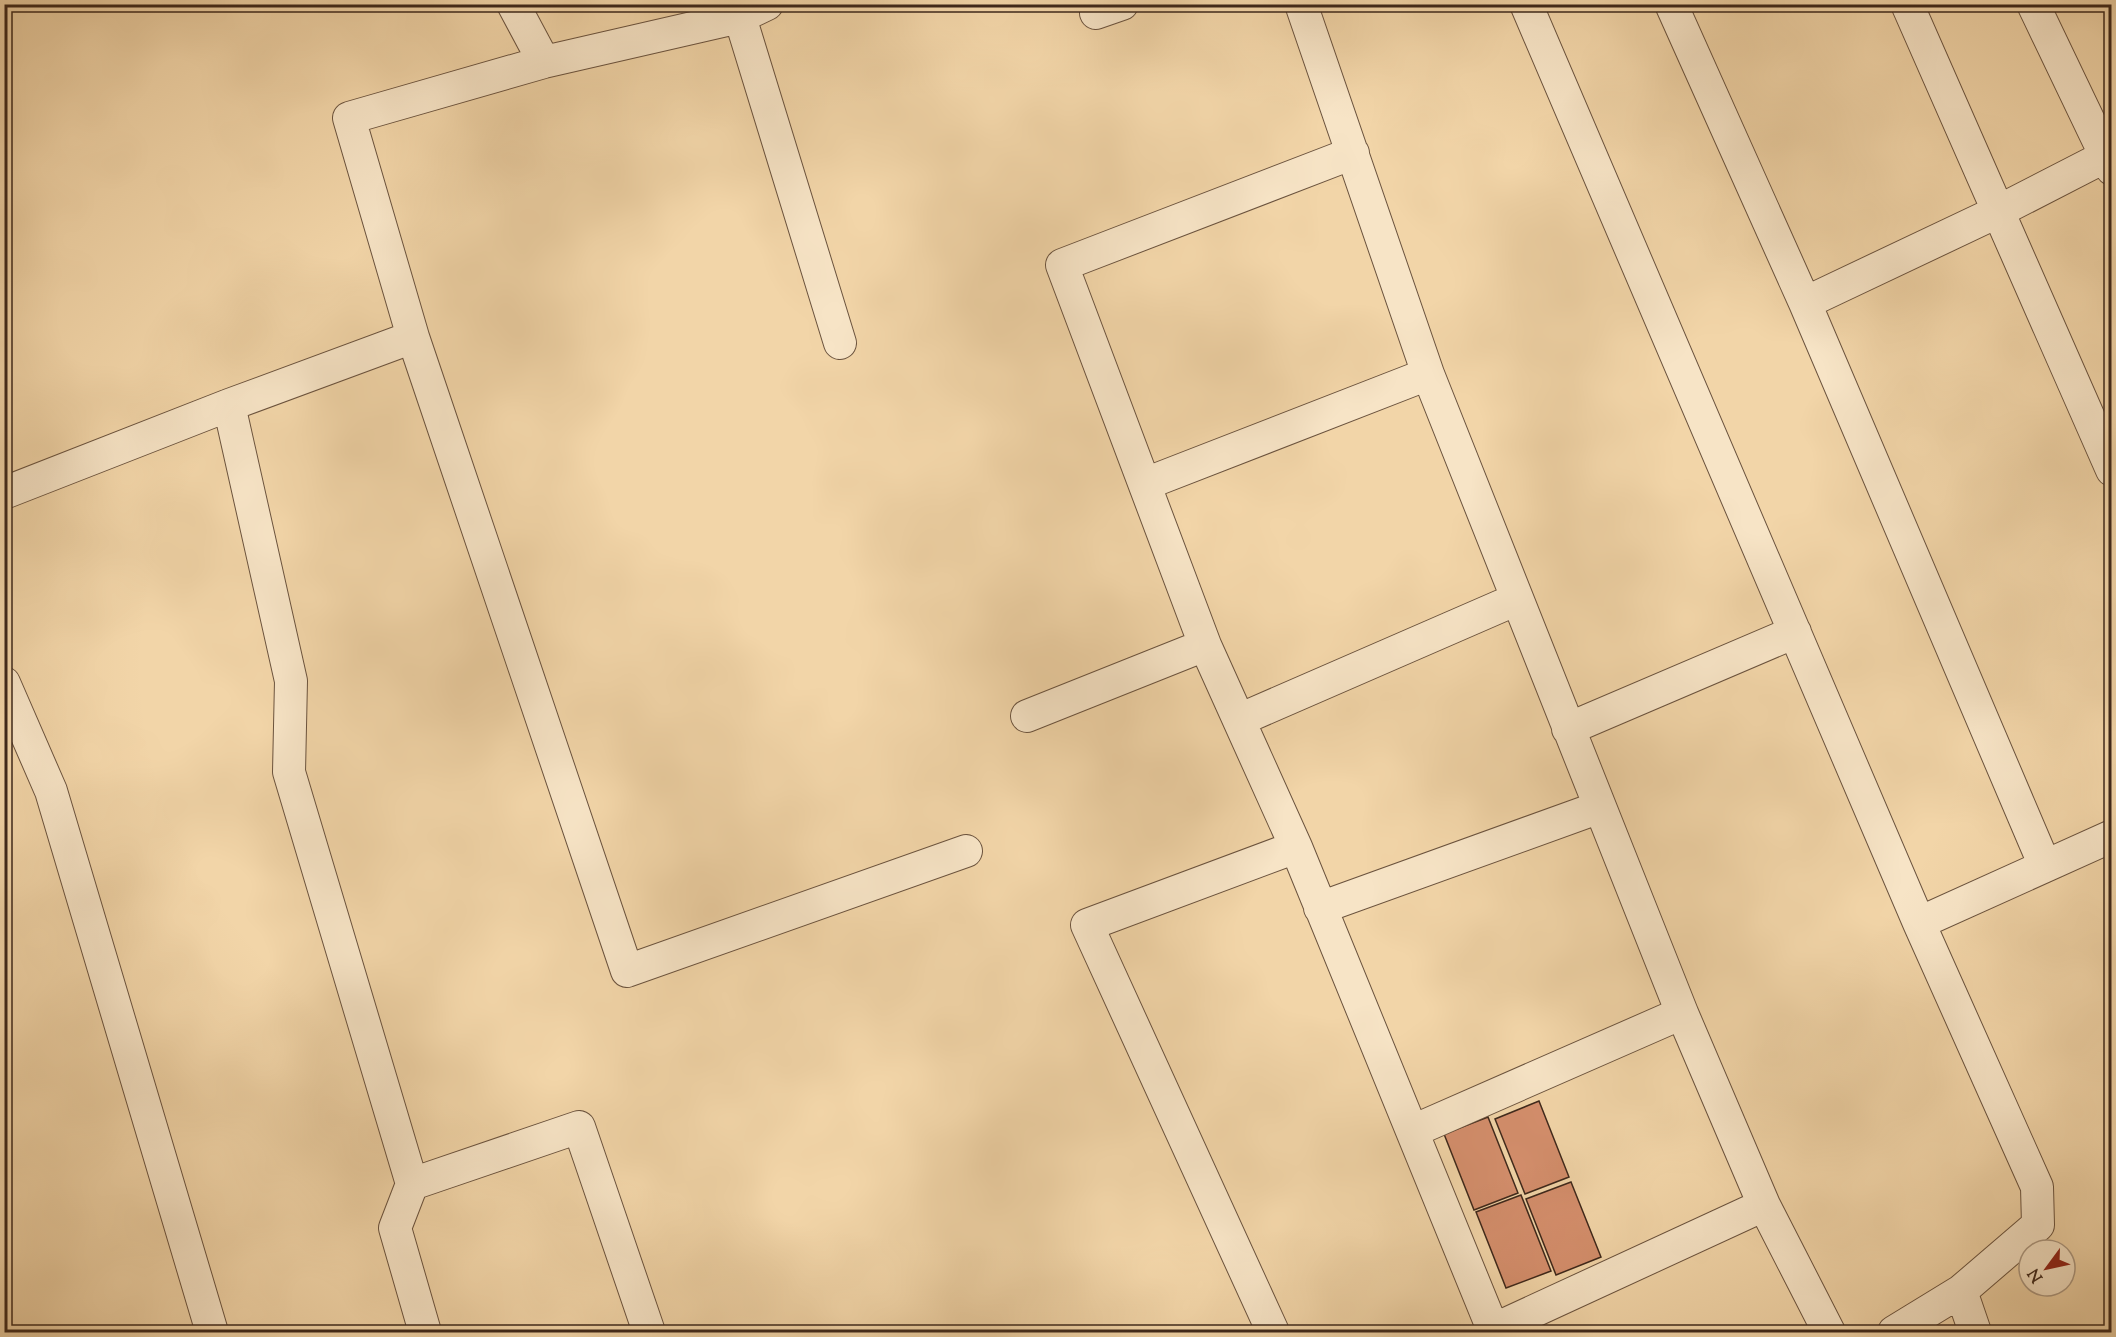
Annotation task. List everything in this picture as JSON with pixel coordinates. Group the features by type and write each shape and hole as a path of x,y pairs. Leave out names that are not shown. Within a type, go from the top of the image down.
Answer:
{"street":[{"path":"513,4 544,62"},
{"path":"1301,4 1428,374 1568,729 1682,1013 1764,1205 1829,1332"},
{"path":"1526,4 1919,923 2037,1187 2038,1225 1961,1291 1894,1332"},
{"path":"1671,4 1805,303 2045,866"},
{"path":"1907,4 2112,470"},
{"path":"1805,303 2109,162 2033,4"},
{"path":"840,343 753,11 544,62 349,118 413,337 627,971 966,851"},
{"path":"1353,153 1062,265 1205,645 1296,847 1494,1331 1764,1205"},
{"path":"4,493 229,405 413,337"},
{"path":"1144,484 1428,374"},
{"path":"229,405 291,681 289,772 412,1184 395,1228 425,1332"},
{"path":"1239,720 1517,599"},
{"path":"1568,729 1795,632"},
{"path":"1027,716 1205,645"},
{"path":"4,683 51,790 212,1332"},
{"path":"1320,908 1600,807"},
{"path":"1919,923 2112,836"},
{"path":"1273,1332 1087,925 1296,847"},
{"path":"1413,1131 1682,1013"},
{"path":"412,1184 579,1127 650,1332"},
{"path":"1961,1291 1975,1332"}],"building":[{"path":"1539,1101 1569,1177 1525,1194 1495,1119"},
{"path":"1488,1117 1518,1193 1474,1210 1444,1134"},
{"path":"1571,1182 1601,1257 1556,1275 1526,1199"},
{"path":"1521,1195 1551,1271 1506,1288 1476,1212"}]}
